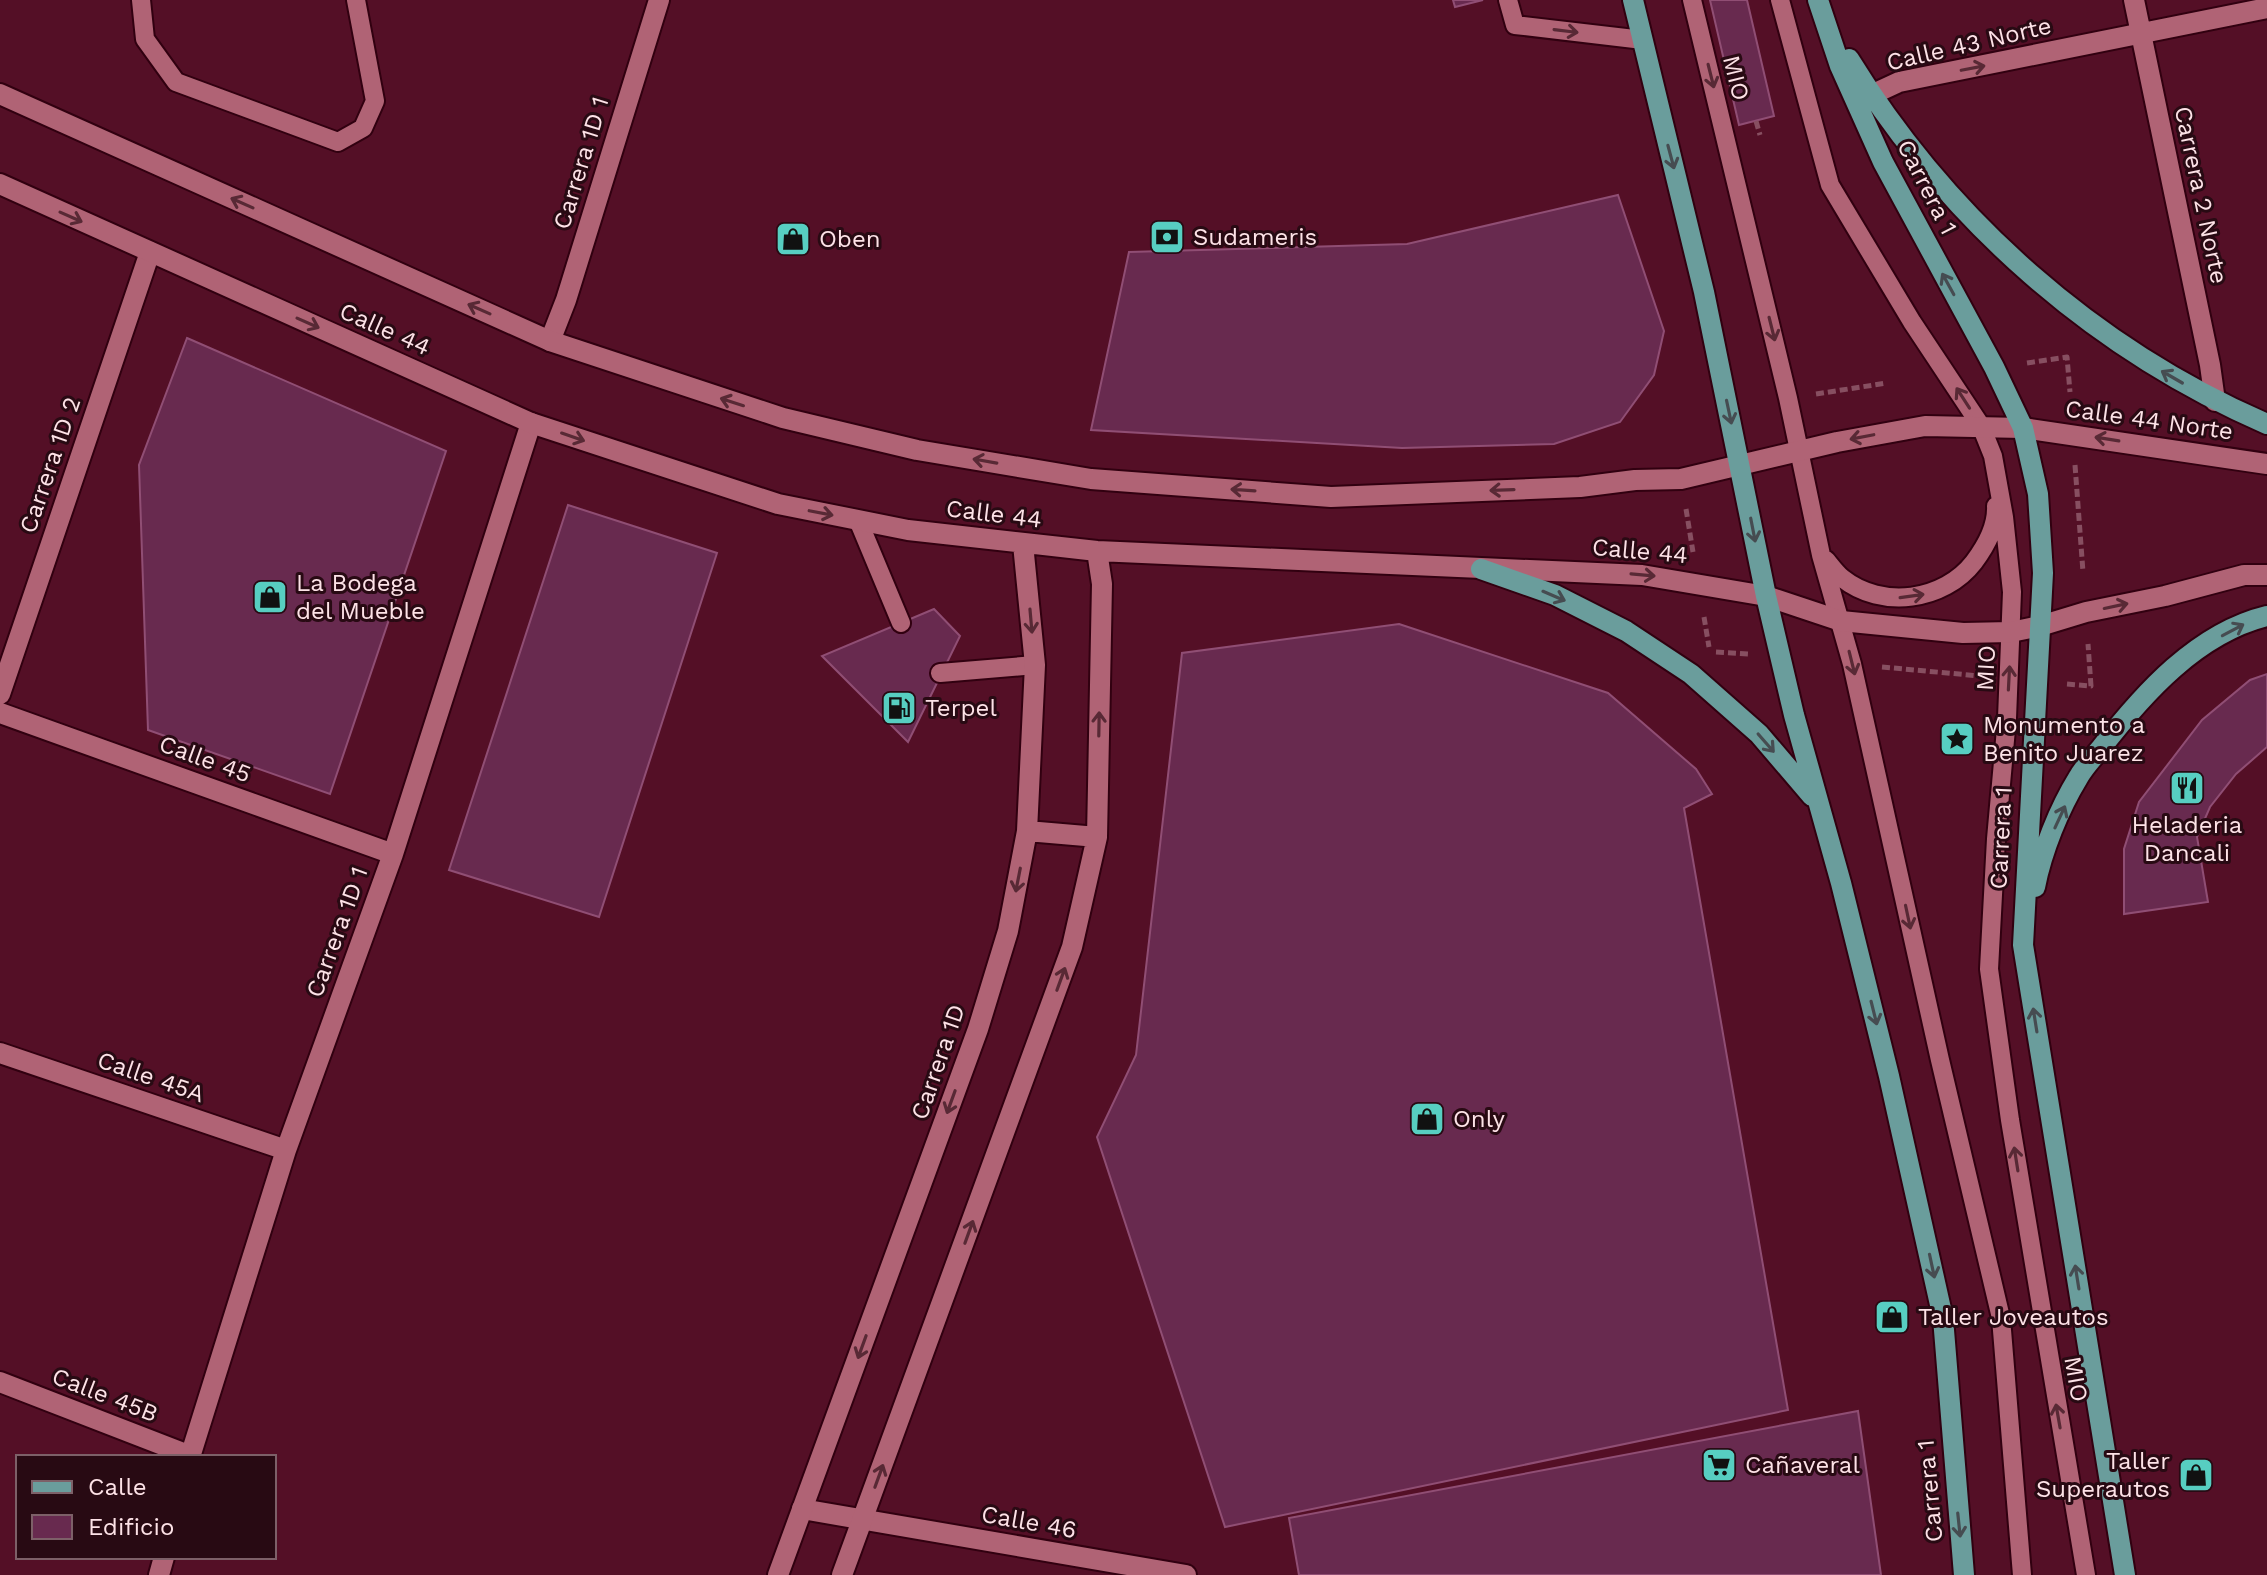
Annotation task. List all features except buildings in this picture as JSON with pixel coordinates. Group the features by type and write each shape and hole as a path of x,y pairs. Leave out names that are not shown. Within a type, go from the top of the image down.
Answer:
{"main road":[{"name":"Carrera 1","path":"1633,0 1704,292 1766,596 1889,1076 1943,1318 1964,1575"},
{"name":"Carrera 1","path":"1821,10 1840,66 1883,162 1994,367 2023,428 2038,494 2043,543 2023,945 2125,1575"},
{"path":"1821,10 1871,95 1935,179 2008,255 2087,321 2150,364 2215,401 2267,424"},
{"path":"1481,569 1570,602 1626,631 1691,674 1759,734 1817,802"},
{"path":"2023,945 2041,858 2078,778 2129,712 2171,670 2214,639 2267,616"}],"street":[{"name":"Carrera 1D 1","path":"550,341 566,300 659,0"},
{"name":"Carrera 2 Norte","path":"2134,0 2215,401"},
{"name":"Calle 43 Norte","path":"1871,95 1899,82 2267,8"},
{"name":"Calle 44","path":"0,94 550,341 783,418 917,450 1091,479 1331,497 1580,487 1635,480 1681,479 1925,426 2023,428"},
{"name":"Calle 44","path":"0,184 531,423 778,504 908,530 1023,544 1097,551 1642,575 1766,596 1841,621 1963,633 2011,632 2040,626"},
{"name":"Carrera 1D 2","path":"0,694 150,252"},
{"name":"Carrera 1D 1","path":"190,1455 286,1150 393,854 531,423"},
{"name":"Calle 44 Norte","path":"2023,428 2267,464"},
{"name":"Carrera 1D","path":"778,1575 978,1029 1008,931 1027,831 1035,665 1023,544"},
{"path":"842,1575 1072,947 1097,837 1102,584 1097,551"},
{"path":"2040,626 2086,612 2165,596 2244,575 2267,575"},
{"name":"Calle 45","path":"0,713 393,854"},
{"path":"1027,831 1097,837"},
{"name":"Calle 45A","path":"0,1053 286,1150"},
{"name":"Calle 45B","path":"0,1382 187,1455"},
{"path":"802,1509 863,1520"},
{"name":"Calle 46","path":"863,1520 1186,1575"}],"lane":[{"path":"141,0 145,39 176,82 338,142 363,128 375,101 354,1"},
{"path":"1508,0 1515,25 1643,40"},
{"name":"MIO","path":"1692,0 1800,451 1821,555 1841,621 2001,1318 2022,1575"},
{"name":"MIO","path":"1780,0 1830,185 1912,322 1981,426 1993,456 2004,517 2012,592 1989,969 2015,1151 2086,1575"},
{"path":"1821,555 1843,579 1873,594 1906,598 1938,591 1966,572 1986,546 1996,514 1993,456"},
{"path":"858,520 901,623"},
{"path":"940,673 1035,665"}],"path":[{"path":"2017,364 2067,357 2070,392"},
{"path":"1806,395 1887,383"},
{"path":"2075,463 2083,572"},
{"path":"1686,508 1693,552"},
{"path":"1703,612 1710,651 1748,654"},
{"path":"2066,684 2091,686 2088,639"},
{"path":"1869,665 1981,676"}],"place":[{"name":"Sudameris","path":"1167,237"},
{"name":"Oben","path":"793,239"},
{"name":"La Bodega del Mueble","path":"270,597"},
{"name":"Terpel","path":"899,708"},
{"name":"Monumento a Benito Juarez","path":"1957,739"},
{"name":"Heladeria Dancali","path":"2187,788"},
{"name":"Only","path":"1427,1119"},
{"name":"Taller Joveautos","path":"1892,1317"},
{"name":"Cañaveral","path":"1719,1465"},
{"name":"Taller Superautos","path":"2196,1475"}]}
